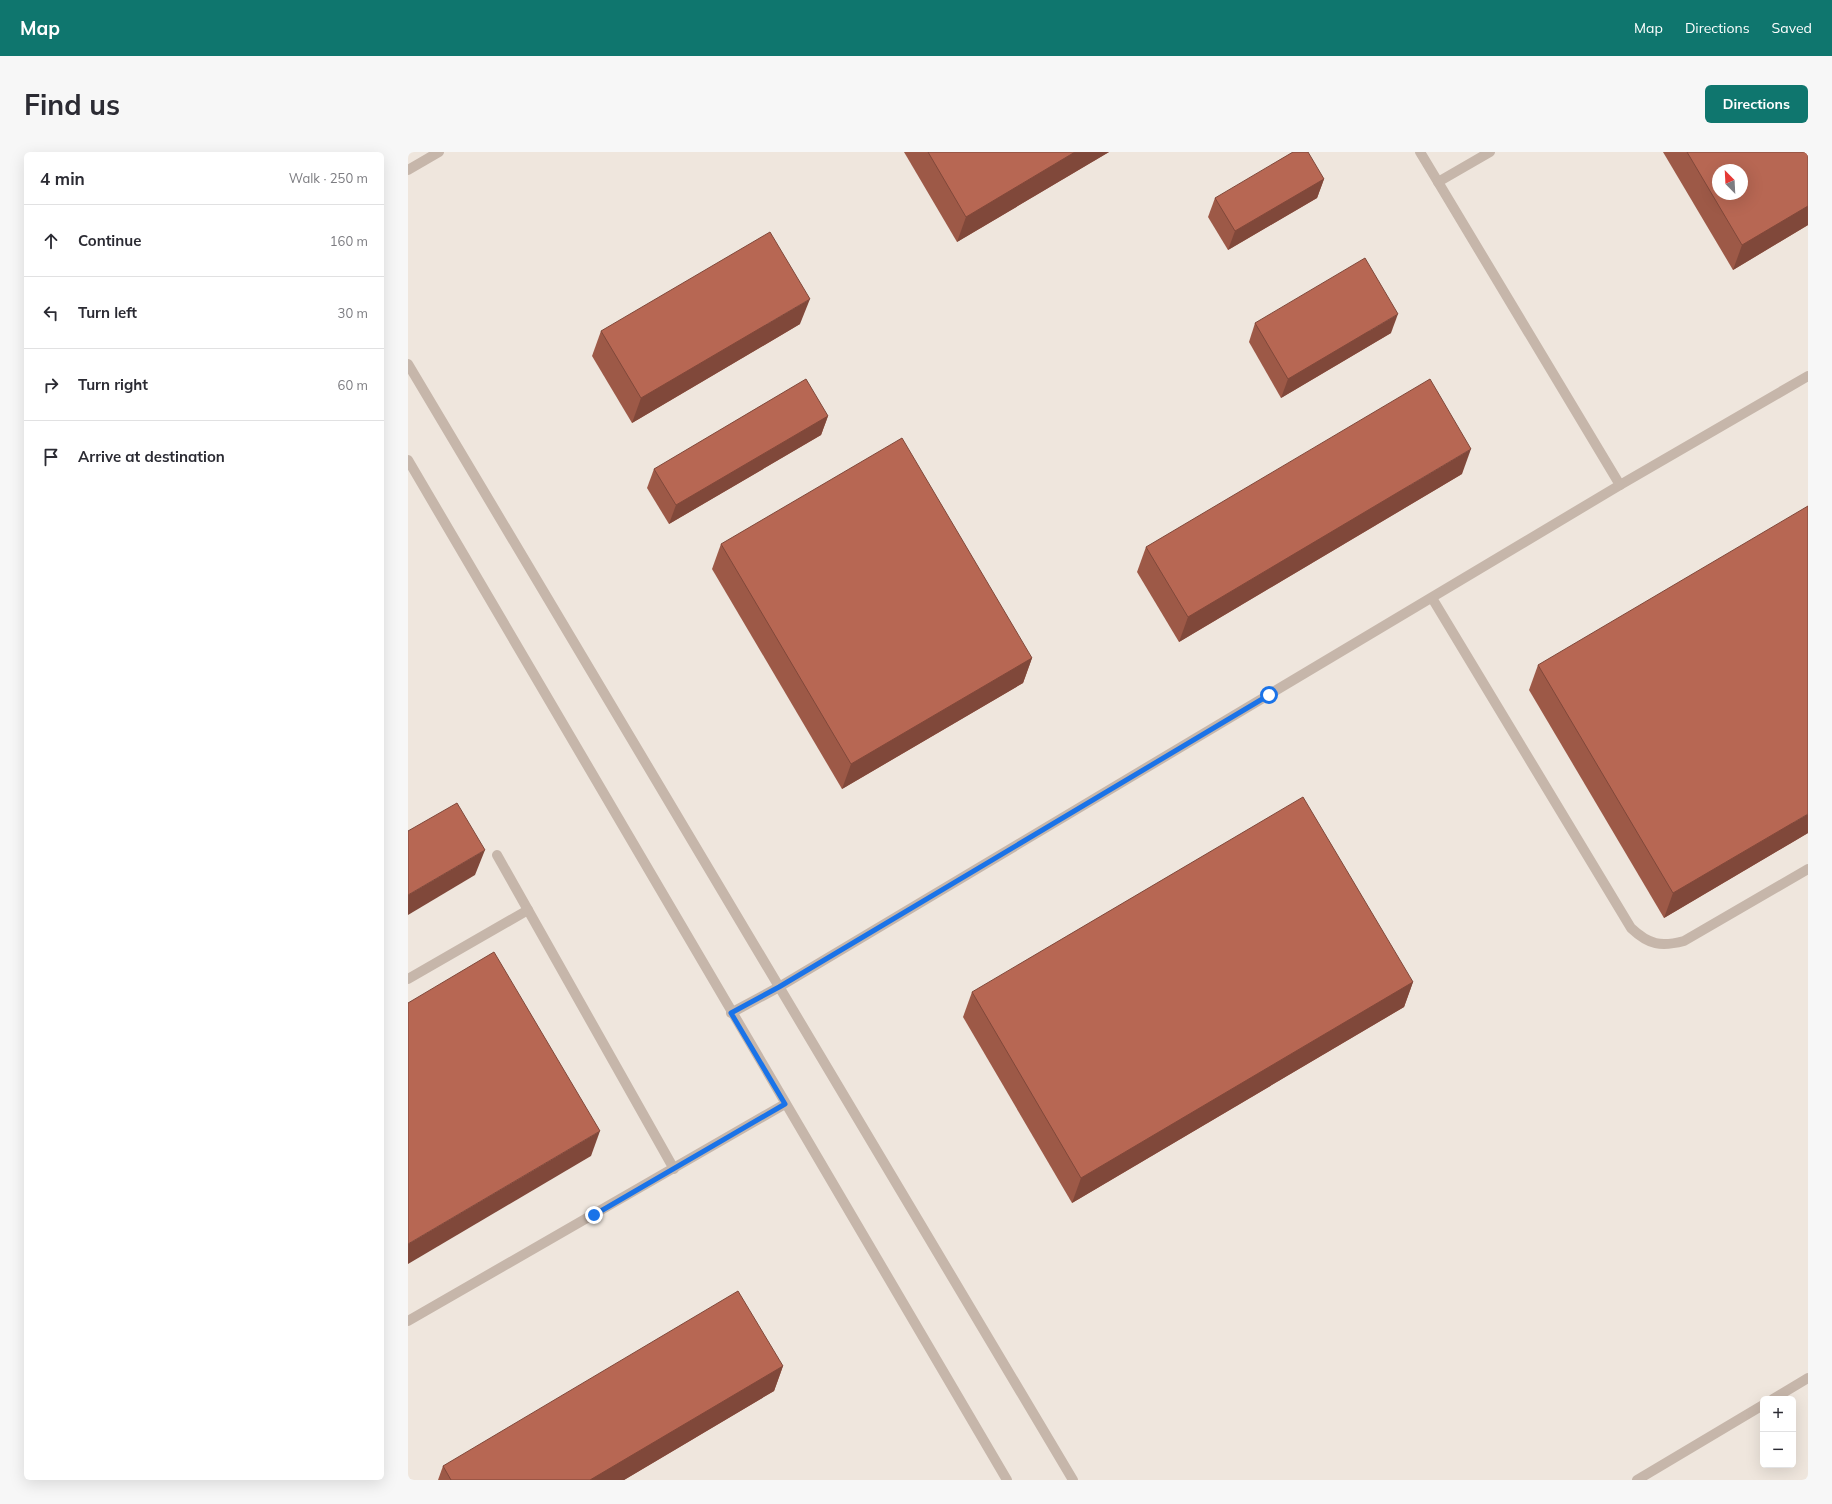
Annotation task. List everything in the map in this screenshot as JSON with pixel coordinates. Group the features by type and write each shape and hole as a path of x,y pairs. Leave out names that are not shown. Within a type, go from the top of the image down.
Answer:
{"lane":[{"path":"408,170 438,152"},
{"path":"1420,152 1620,485"},
{"path":"1438,182 1490,152"},
{"path":"408,364 1072,1480"},
{"path":"731,1013 779,987 1620,485 1808,376"},
{"path":"408,460 731,1013 1007,1480"},
{"path":"1432,598 1632,928 1642,938 1655,943 1670,944 1684,941 1808,869"},
{"path":"497,855 674,1169"},
{"path":"408,979 528,910"},
{"path":"408,1322 785,1104"},
{"path":"1779,1396 1808,1378"},
{"path":"1637,1480 1760,1407"}],"building":[{"path":"928,152 1075,152 966,217"},
{"path":"1293,152 1308,152 1324,179 1235,231 1215,198"},
{"path":"1687,152 1808,152 1808,206 1742,245 1715,200 1748,200 1748,164 1712,164 1712,194"},
{"path":"770,232 810,299 641,398 601,331"},
{"path":"1365,258 1398,314 1288,379 1255,323"},
{"path":"806,379 828,416 676,505 654,469"},
{"path":"1430,379 1471,449 1188,617 1146,547"},
{"path":"902,438 1032,658 851,764 721,544"},
{"path":"1808,506 1808,814 1673,893 1538,665"},
{"path":"1303,797 1413,982 1081,1178 972,992"},
{"path":"457,803 485,850 408,895 408,831"},
{"path":"494,952 600,1131 408,1244 408,1003"},
{"path":"738,1291 783,1366 590,1480 451,1480 443,1466"}],"route":[{"path":"594,1215 785,1104 731,1013 779,987 1269,695"}]}
